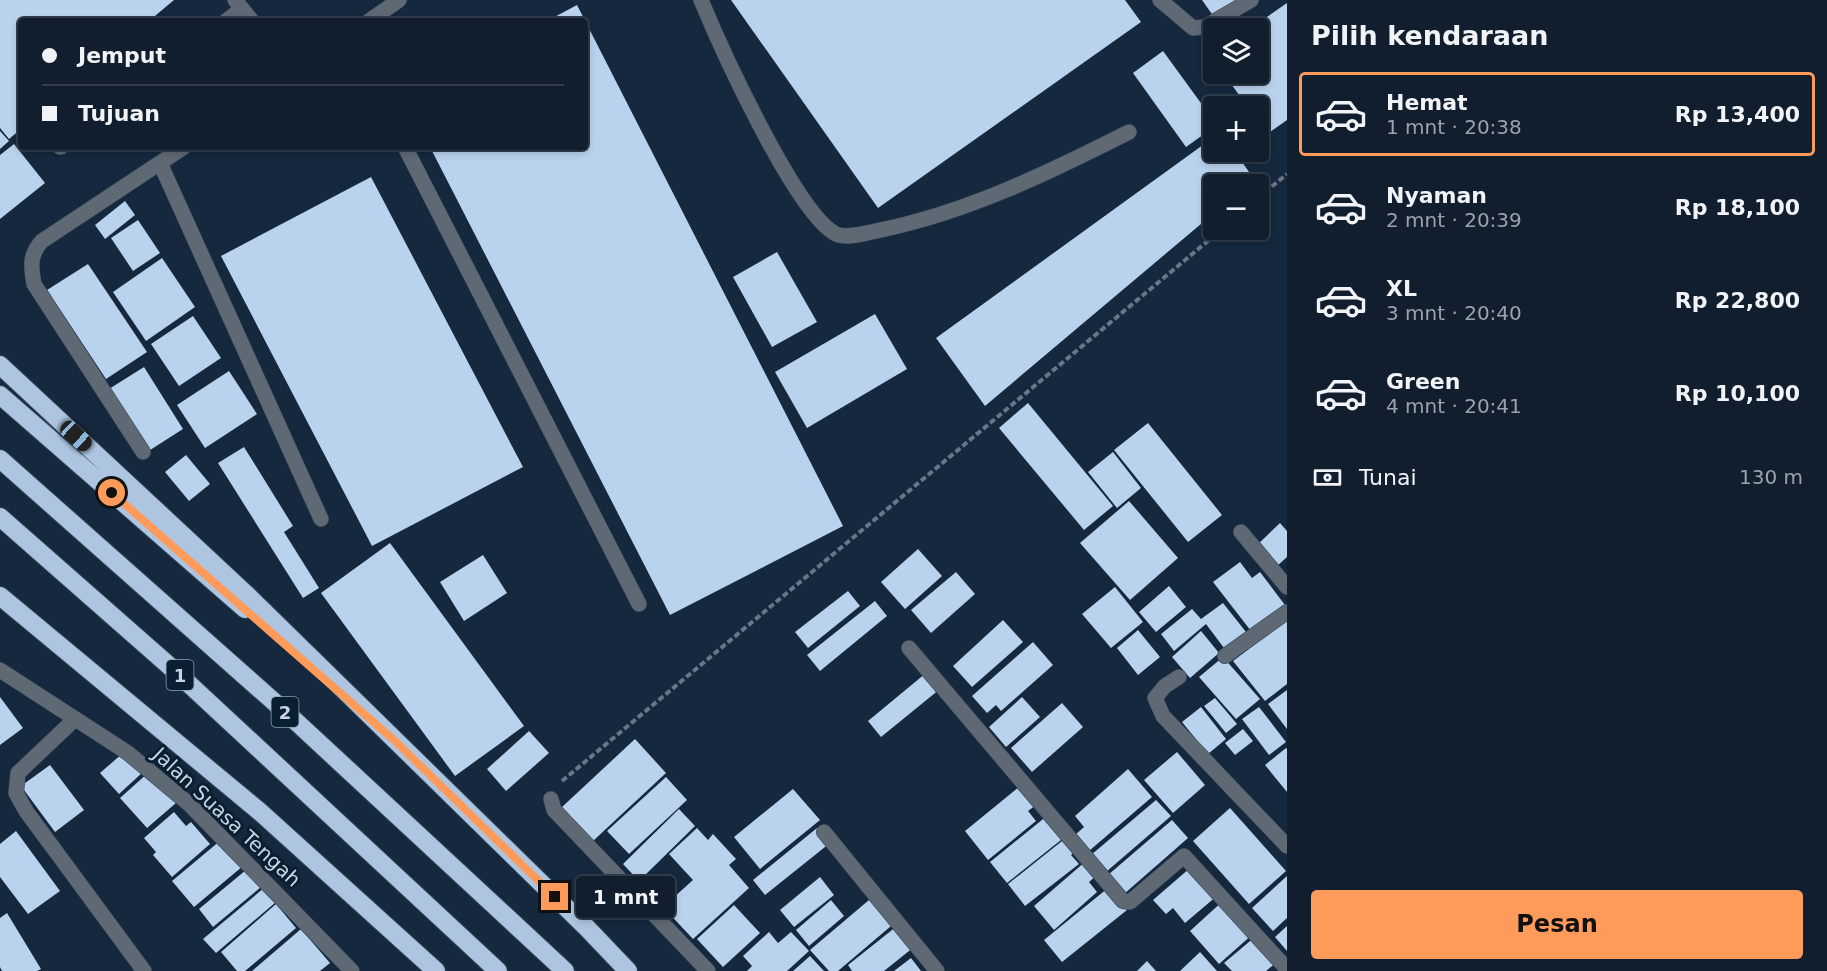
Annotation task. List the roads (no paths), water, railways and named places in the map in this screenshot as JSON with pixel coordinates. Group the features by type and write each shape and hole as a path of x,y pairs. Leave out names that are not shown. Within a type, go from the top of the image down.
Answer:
{"highway":[{"path":"0,364 246,594 587,928 628,971"},
{"path":"0,395 395,741"},
{"name":"2","path":"0,459 307,732 565,971"},
{"name":"1","path":"0,517 174,670 498,971"},
{"path":"2,598 259,811 436,971"}],"street":[{"path":"373,18 399,0"},
{"path":"701,0 729,66 798,192 819,220 837,235 854,235 915,223 1036,179 1129,132"},
{"path":"1160,0 1193,28 1205,27 1251,0"},
{"path":"228,18 238,4 250,18"},
{"path":"143,452 34,284 32,259 42,242 180,150"},
{"path":"407,150 639,604"},
{"path":"160,163 321,519"},
{"path":"1241,532 1287,587"},
{"path":"1225,656 1287,612"},
{"path":"909,648 1123,901 1130,902 1184,856 1287,969"},
{"name":"Jalan Suasa Tengah","path":"0,670 128,753 189,804 352,971"},
{"path":"1179,677 1165,686 1155,698 1163,716 1287,846"},
{"path":"75,719 18,773 16,793 26,811 144,971"},
{"path":"551,799 554,810 708,971"},
{"path":"824,832 937,971"}]}
